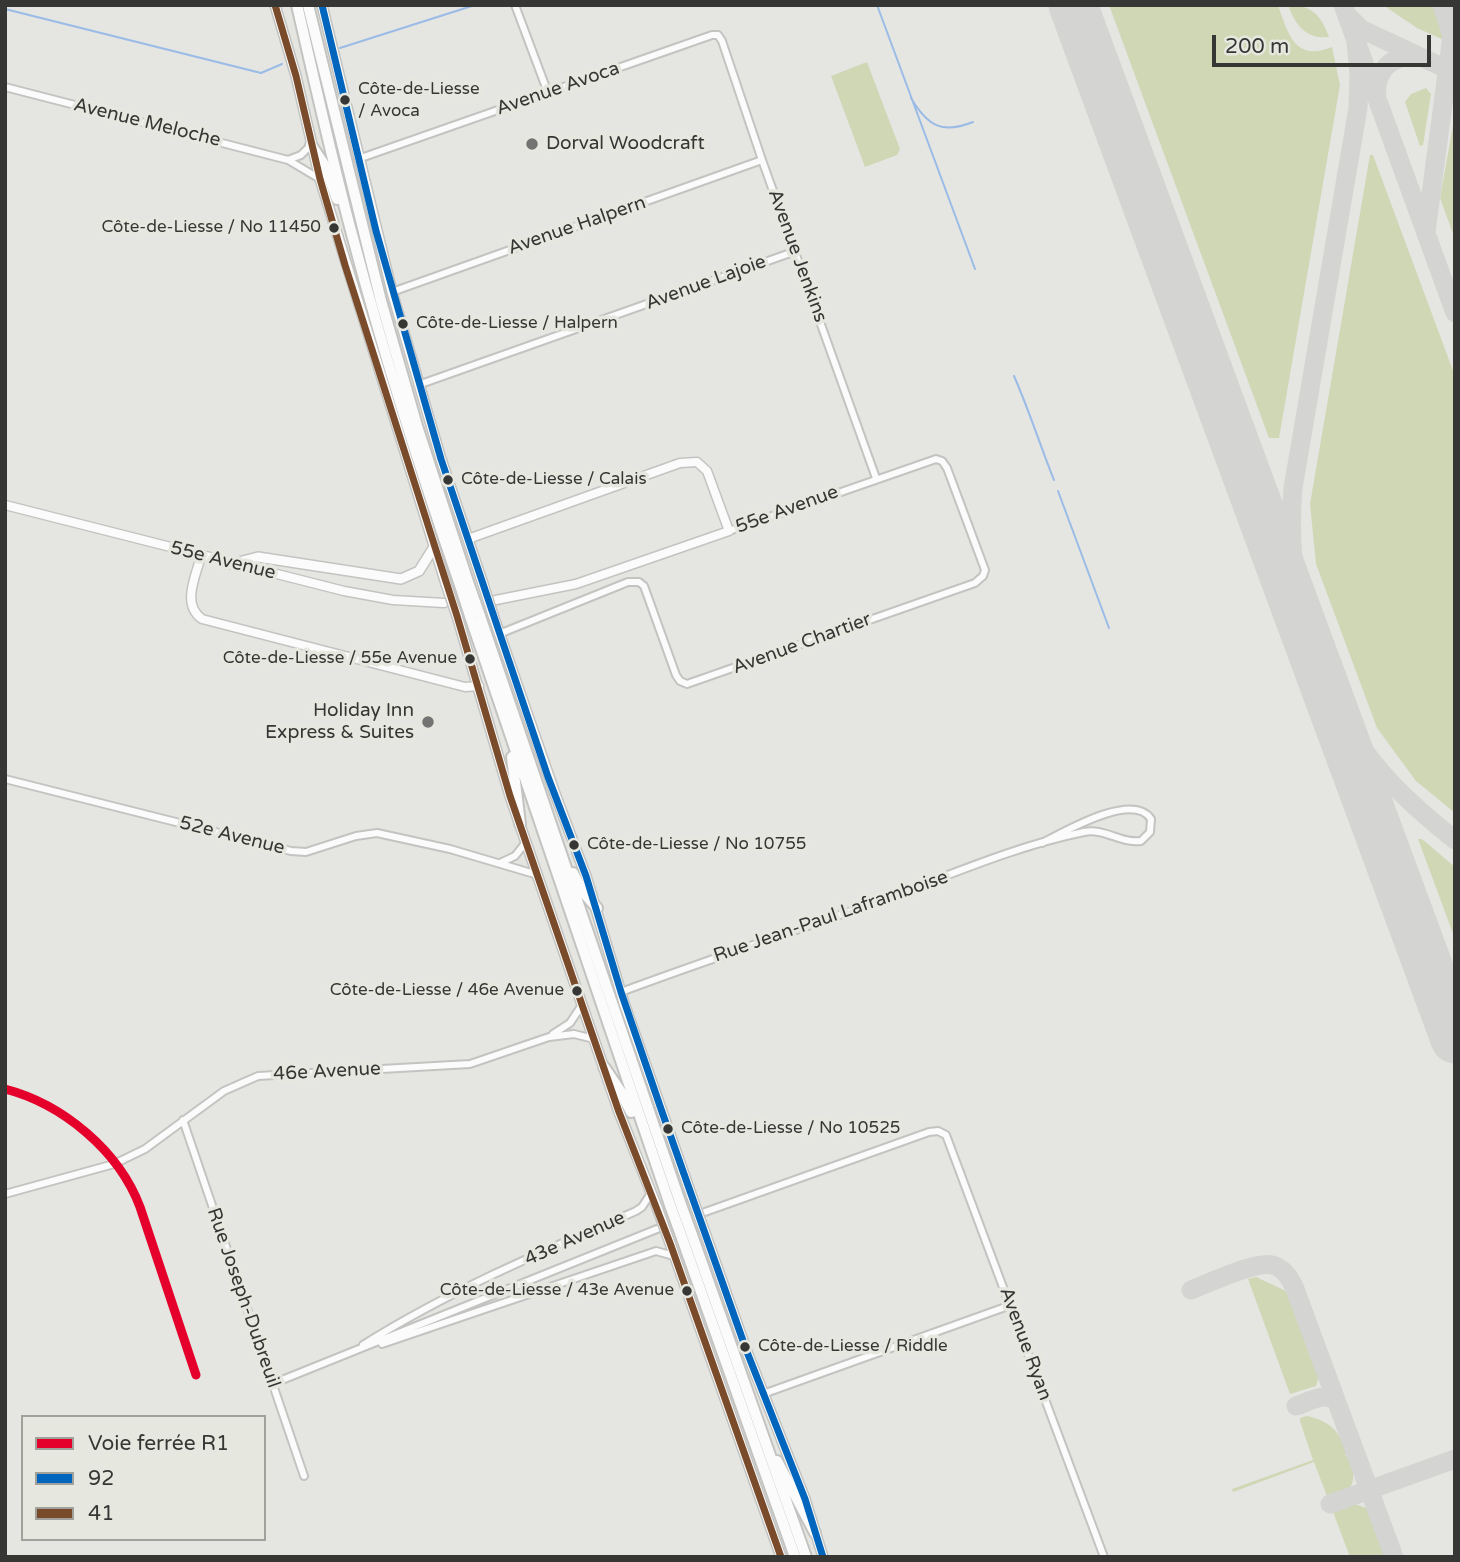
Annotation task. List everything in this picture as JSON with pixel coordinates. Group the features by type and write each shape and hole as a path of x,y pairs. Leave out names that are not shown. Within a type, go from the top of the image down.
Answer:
{"highway":[{"path":"297,5 352,236 394,386 555,836 795,1557"},
{"path":"308,5 380,301 464,585"},
{"path":"311,145 325,166 352,236"},
{"path":"475,616 508,730 651,1152"},
{"path":"508,730 520,824"},
{"path":"555,836 583,892 597,908"},
{"path":"604,1067 621,1092 675,1203"},
{"path":"687,1237 762,1432 806,1557"},
{"path":"762,1432 816,1533"}],"main road":[{"path":"275,5 296,76 320,178 479,686 504,777 594,1039 670,1243 781,1557"},
{"path":"322,5 391,292 468,540 597,908 621,992 692,1197 763,1394 802,1489 823,1557"},
{"path":"231,564 258,557 401,579 419,571 434,547"}],"street":[{"path":"515,5 548,93"},
{"name":"Avenue Avoca","path":"357,159 718,35"},
{"name":"Avenue Jenkins","path":"718,35 876,478"},
{"name":"Avenue Meloche","path":"5,87 288,160 320,178"},
{"path":"288,160 304,153 311,145"},
{"name":"Avenue Halpern","path":"391,292 762,160"},
{"name":"Avenue Lajoie","path":"418,385 796,251"},
{"name":"Avenue Chartier","path":"499,634 628,582 639,582 644,586 676,675 680,681 687,684 981,579 985,573 984,565 944,463 936,459 928,460 876,478"},
{"path":"468,540 672,465 692,461 701,464 707,471 729,531"},
{"name":"55e Avenue","path":"496,600 540,593 592,580 876,478"},
{"name":"55e Avenue","path":"5,505 362,595 444,603"},
{"path":"201,555 190,600 194,611 202,619 465,687 479,686"},
{"name":"52e Avenue","path":"5,779 291,851 306,852 356,836 377,833 538,875"},
{"name":"Rue Jean-Paul Laframboise","path":"621,992 730,951 799,930 1042,843 1090,832 1111,834 1137,842 1147,836 1151,819 1141,809 1109,813 1042,843"},
{"path":"500,863 515,856 526,842"},
{"name":"46e Avenue","path":"549,1037 570,1023 582,1005"},
{"name":"46e Avenue","path":"5,1194 114,1164 145,1149 224,1091 258,1076 470,1064 549,1037 574,1034 594,1039"},
{"name":"Rue Joseph-Dubreuil","path":"183,1120 304,1476"},
{"name":"Avenue Ryan","path":"705,1212 929,1132 944,1133 951,1144 1104,1557"},
{"name":"43e Avenue","path":"343,1357 413,1314 636,1211 642,1207 651,1192"},
{"name":"43e Avenue","path":"272,1384 657,1229"},
{"name":"43e Avenue","path":"343,1357 483,1312 656,1251 674,1256"},
{"path":"763,1394 1011,1305"}],"green space":[{"path":"1109,5 1278,5 1285,26 1301,48 1319,51 1332,47 1340,85 1279,438 1269,438"},
{"path":"1288,5 1309,9 1319,17 1329,37 1314,36 1302,29"},
{"path":"1383,5 1455,5 1455,45 1417,28"},
{"path":"867,62 900,149 897,155 865,167 831,76"},
{"path":"1426,88 1431,94 1423,145 1420,146 1405,102 1411,94"},
{"path":"1455,114 1455,239 1440,198"},
{"path":"1370,155 1373,155 1455,376 1455,813 1416,781 1377,728 1316,564 1310,504"},
{"path":"1418,839 1422,839 1455,867 1455,939"},
{"path":"1256,1277 1286,1291 1289,1296 1319,1376 1316,1386 1290,1394 1248,1279"},
{"path":"1307,1416 1327,1424 1340,1438 1353,1473 1350,1488 1327,1496 1314,1462 1233,1492 1232,1489 1313,1460 1300,1421 1300,1418"},
{"path":"1355,1504 1369,1512 1385,1557 1350,1557 1333,1512"}],"waterway":[{"path":"340,48 475,5"},
{"path":"877,5 975,269"},
{"path":"5,9 261,73 282,64"},
{"path":"911,98 924,116 937,125 953,127 973,122"},
{"path":"1014,376 1054,480"},
{"path":"1058,491 1109,628"}],"taxiway":[{"path":"1343,5 1455,313"},
{"path":"1426,232 1452,36 1442,5"},
{"path":"1347,15 1361,29 1455,73"},
{"path":"1356,42 1358,108 1293,488 1291,526 1294,565 1309,641 1339,712 1384,775 1418,809 1455,840"},
{"path":"1377,98 1378,80 1386,66 1399,58 1417,56"},
{"path":"1191,1290 1255,1266 1276,1266 1289,1277 1394,1557"},
{"path":"1296,1406 1321,1397 1336,1400"},
{"path":"1330,1504 1455,1459"}],"runway":[{"path":"1073,5 1455,1039"}],"rail line":[{"name":"R1","path":"5,1089 27,1096 68,1118 103,1149 131,1186 196,1375"}],"transit line":[{"name":"41","path":"275,5 345,265 457,616 510,796 619,1112 670,1243 781,1557"},
{"name":"92","path":"322,5 376,231 441,459 548,777 586,876 621,992 661,1109 747,1352 805,1499 823,1557"}],"place":[{"name":"Côte-de-Liesse / Avoca","path":"345,100"},
{"name":"Dorval Woodcraft","path":"532,144"},
{"name":"Côte-de-Liesse / No 11450","path":"334,228"},
{"name":"Côte-de-Liesse / Halpern","path":"403,324"},
{"name":"Côte-de-Liesse / Calais","path":"448,480"},
{"name":"Côte-de-Liesse / 55e Avenue","path":"470,659"},
{"name":"Holiday Inn Express & Suites","path":"428,722"},
{"name":"Côte-de-Liesse / No 10755","path":"574,845"},
{"name":"Côte-de-Liesse / 46e Avenue","path":"577,991"},
{"name":"Côte-de-Liesse / No 10525","path":"668,1129"},
{"name":"Côte-de-Liesse / 43e Avenue","path":"687,1291"},
{"name":"Côte-de-Liesse / Riddle","path":"745,1347"}]}
